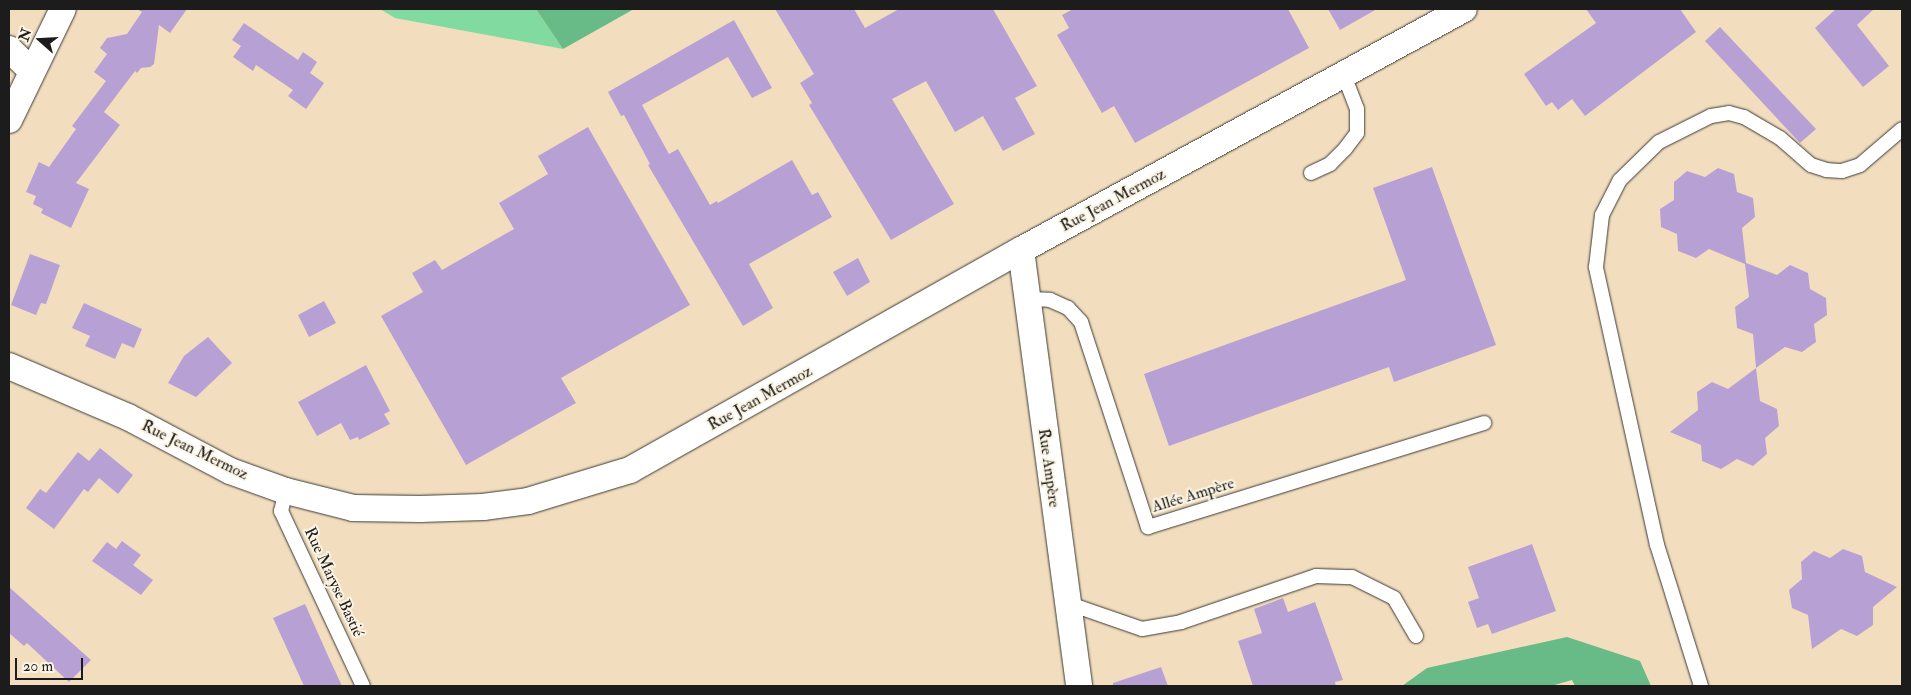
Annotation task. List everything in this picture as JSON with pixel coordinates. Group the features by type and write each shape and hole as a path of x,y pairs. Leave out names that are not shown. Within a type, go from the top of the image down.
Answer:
{"street":[{"path":"9,120 63,9"},
{"name":"Rue Jean Mermoz","path":"9,366 128,417 230,471 286,492 353,508 420,509 483,506 528,501 630,470 1021,250 1464,9"},
{"path":"9,49 32,71"},
{"name":"Rue Ampère","path":"1021,250 1079,686"}],"lane":[{"path":"1311,173 1330,164 1358,133 1357,109 1344,75"},
{"path":"1701,686 1657,545 1598,277 1596,267 1602,216 1620,180 1660,142 1711,116 1729,113 1744,116 1780,138 1812,165 1826,170 1842,171 1860,165 1902,130"},
{"name":"Allée Ampère","path":"1027,299 1050,300 1068,308 1081,322 1148,527 1484,423"},
{"name":"Rue Maryse Bastié","path":"286,492 281,511 363,686"},
{"path":"1067,603 1142,629 1181,622 1316,576 1352,578 1394,598 1416,636"}],"green space":[{"path":"380,9 536,9 563,49 395,18"},
{"path":"536,9 634,9 563,49"},
{"path":"1567,637 1640,661 1651,686 1575,686 1572,680 1551,686 1402,686 1427,668"}],"building":[{"path":"137,9 187,9 170,33 159,25 154,64 150,67 141,68 137,73 135,71 104,112 120,125 76,183 89,189 71,228 41,213 43,209 33,204 36,196 26,192 39,162 49,167 76,129 72,126 106,81 94,72 107,54 100,48 107,38 127,34 142,12"},
{"path":"775,9 854,9 865,28 899,9 993,9 1037,86 1015,98 1035,134 1003,151 983,116 955,132 926,81 892,99 954,204 891,240 809,105 812,103 800,83 814,74"},
{"path":"1073,9 1288,9 1309,48 1135,143 1114,106 1102,113 1057,35 1069,28 1062,15"},
{"path":"1328,9 1377,9 1340,30"},
{"path":"1586,9 1680,9 1696,32 1585,116 1572,99 1558,110 1552,102 1546,106 1524,74 1596,23"},
{"path":"1836,9 1874,9 1857,25 1889,66 1863,87 1815,28"},
{"path":"734,20 772,88 752,98 728,57 642,105 669,154 678,149 710,205 717,201 718,203 792,160 812,195 818,192 832,217 749,264 773,308 743,326 648,165 650,164 624,115 621,116 608,92"},
{"path":"244,23 298,60 303,52 317,62 310,73 324,83 306,109 288,96 293,90 256,65 253,71 233,57 241,46 232,40"},
{"path":"1720,27 1816,129 1800,143 1705,41"},
{"path":"588,127 690,305 561,378 576,403 466,465 381,316 423,292 412,273 435,260 442,270 514,229 499,203 548,174 538,156"},
{"path":"1432,167 1496,345 1394,382 1389,367 1169,446 1144,374 1406,280 1373,188"},
{"path":"1718,168 1734,174 1737,192 1753,198 1755,217 1742,228 1746,263 1777,275 1790,265 1808,273 1810,289 1826,298 1827,315 1814,324 1816,342 1802,352 1785,347 1756,368 1753,334 1737,328 1735,307 1749,297 1745,264 1709,249 1696,258 1678,251 1677,234 1661,227 1660,209 1674,200 1674,182 1687,171 1705,177"},
{"path":"30,254 60,265 46,304 41,303 36,315 11,305"},
{"path":"858,258 870,282 847,296 833,272"},
{"path":"324,301 336,323 309,337 298,315"},
{"path":"84,303 142,329 134,348 122,343 115,359 85,346 90,336 72,328"},
{"path":"208,337 232,363 196,397 168,383 184,356"},
{"path":"366,365 390,411 384,414 390,424 359,440 358,437 350,440 341,423 317,436 298,402"},
{"path":"1756,368 1760,401 1777,409 1779,426 1765,438 1767,454 1753,466 1737,459 1721,469 1702,461 1701,445 1670,432 1698,410 1697,392 1712,382 1728,389"},
{"path":"100,448 133,475 118,494 99,478 88,492 84,489 54,529 26,508 40,489 46,493 78,452 89,461"},
{"path":"122,541 141,555 133,565 153,580 141,595 92,561 107,542 116,549"},
{"path":"1532,544 1556,611 1492,634 1488,624 1477,628 1468,602 1479,598 1468,567"},
{"path":"1843,549 1862,556 1865,572 1897,587 1873,607 1873,625 1857,636 1841,629 1812,649 1808,615 1792,608 1789,590 1802,579 1801,562 1814,551 1830,558"},
{"path":"9,587 91,660 69,682 27,643 24,646 9,633"},
{"path":"1283,598 1288,612 1315,602 1343,680 1335,682 1336,686 1253,686 1238,641 1262,633 1254,609"},
{"path":"305,604 342,686 304,686 273,618"},
{"path":"1161,667 1168,686 1113,686 1113,683"}]}
